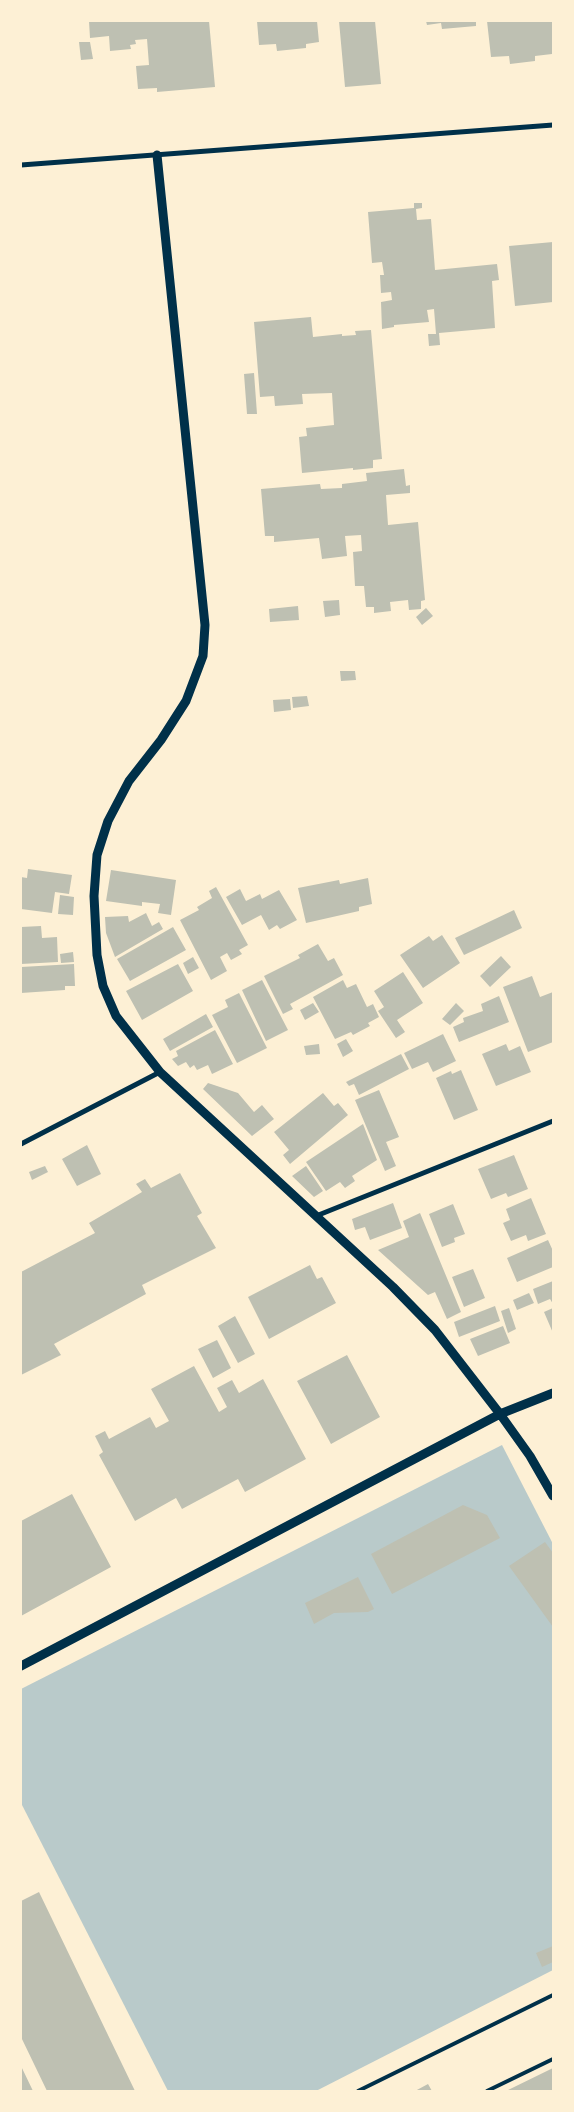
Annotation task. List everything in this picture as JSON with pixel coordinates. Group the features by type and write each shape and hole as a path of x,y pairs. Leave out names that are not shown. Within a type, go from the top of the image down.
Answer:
{"street":[{"path":"21,165 553,125"},
{"path":"157,155 204,625 203,656 186,701 161,740 129,781 108,821 96,855 94,896 97,955 104,986 116,1016 160,1072 394,1288 435,1330 530,1456 553,1496"},
{"path":"21,1144 160,1072"},
{"path":"316,1216 553,1121"},
{"path":"21,1666 500,1414 553,1393"}],"lane":[{"path":"358,2091 553,1995"},
{"path":"487,2091 553,2059"}],"shaded area":[{"path":"502,1445 553,1544 553,1970 316,2091 168,2091 21,1803 21,1689"}],"building":[{"path":"89,21 209,21 215,87 157,92 157,88 138,89 136,66 149,65 147,39 135,40 136,44 130,45 131,49 110,51 109,36 90,38"},
{"path":"257,21 317,21 319,42 306,44 306,48 277,51 276,44 259,45"},
{"path":"339,21 375,21 381,84 345,87"},
{"path":"426,21 476,21 476,26 442,29 441,23 427,25"},
{"path":"487,21 553,21 552,54 535,56 535,61 510,64 509,56 491,57"},
{"path":"79,42 90,42 93,59 81,60"},
{"path":"414,203 422,203 422,208 416,209 417,220 431,219 435,270 497,264 499,280 492,281 495,328 439,333 440,345 429,346 428,334 436,334 434,309 427,310 429,322 394,325 394,327 382,329 381,302 392,300 391,292 381,293 380,275 384,275 382,262 372,263 368,212 414,208"},
{"path":"553,242 553,302 515,306 509,246"},
{"path":"311,317 313,337 342,334 342,336 356,335 355,331 371,330 382,459 373,460 373,468 302,473 299,437 307,436 306,428 334,425 332,393 302,394 303,404 275,406 274,396 260,397 254,322"},
{"path":"254,373 257,414 247,414 244,374"},
{"path":"404,469 406,486 410,485 410,493 386,495 388,525 418,522 425,600 421,601 421,609 409,610 408,600 390,602 391,611 374,613 374,607 366,607 364,586 355,586 353,552 362,551 361,535 345,536 347,556 322,559 319,538 274,542 274,536 265,536 261,489 320,484 321,489 342,488 342,484 367,481 366,473"},
{"path":"339,600 340,615 325,617 323,601"},
{"path":"298,606 299,620 270,622 269,609"},
{"path":"426,608 433,616 422,625 416,617"},
{"path":"340,671 355,671 356,680 341,681"},
{"path":"307,696 309,706 293,708 292,697"},
{"path":"290,699 291,710 274,712 273,700"},
{"path":"28,869 72,875 69,894 55,892 52,913 21,909 21,877 27,878"},
{"path":"111,870 176,880 171,915 158,913 160,904 142,902 142,906 106,901"},
{"path":"368,878 372,904 359,907 359,911 306,923 298,888 339,880 340,884"},
{"path":"216,887 248,945 239,950 242,954 231,960 227,953 220,957 227,971 211,980 180,920 199,910 197,907 212,898 209,891"},
{"path":"240,889 246,901 260,894 262,899 279,890 297,920 280,929 277,925 269,930 261,915 242,925 226,897"},
{"path":"60,895 74,897 73,915 58,914"},
{"path":"514,910 522,928 464,955 455,938"},
{"path":"146,913 152,926 159,922 163,929 115,957 106,933 105,917 128,916 129,922"},
{"path":"41,926 42,938 57,937 58,962 21,964 21,927"},
{"path":"173,927 186,950 130,981 117,959"},
{"path":"442,935 460,963 423,988 400,955 429,936 433,941"},
{"path":"318,944 328,961 334,958 343,975 290,1004 293,1009 283,1014 264,976 300,958 298,955"},
{"path":"73,952 74,962 61,963 60,954"},
{"path":"501,956 511,967 490,987 480,976"},
{"path":"193,957 199,968 188,974 183,963"},
{"path":"74,964 75,986 65,986 65,990 21,993 21,967"},
{"path":"178,964 193,991 142,1020 126,991"},
{"path":"403,972 423,1003 397,1020 405,1032 396,1038 378,1011 384,1007 374,991"},
{"path":"532,976 540,997 553,992 553,1042 528,1052 503,987"},
{"path":"262,980 288,1030 266,1041 242,990"},
{"path":"343,980 347,988 356,984 367,1007 373,1004 379,1017 368,1023 370,1026 353,1035 351,1032 335,1039 313,997"},
{"path":"239,993 267,1048 237,1063 212,1015 228,1007 225,1000"},
{"path":"499,996 509,1022 459,1042 453,1027 464,1022 463,1018 483,1011 481,1004"},
{"path":"313,1003 319,1012 305,1020 300,1010"},
{"path":"456,1003 464,1011 450,1025 442,1019"},
{"path":"206,1014 213,1027 170,1051 163,1039"},
{"path":"215,1030 233,1064 212,1074 208,1065 197,1070 194,1065 190,1068 186,1062 178,1066 172,1059 178,1056 176,1051"},
{"path":"443,1034 456,1061 433,1072 428,1062 412,1069 404,1053"},
{"path":"346,1039 353,1051 343,1057 337,1044"},
{"path":"319,1044 320,1054 306,1055 304,1046"},
{"path":"506,1044 509,1051 520,1046 531,1072 496,1086 482,1054"},
{"path":"401,1054 409,1069 359,1095 354,1084 349,1086 346,1082"},
{"path":"461,1070 478,1110 454,1120 436,1078 451,1071 452,1074"},
{"path":"208,1083 238,1093 254,1112 262,1105 274,1119 252,1136 203,1089"},
{"path":"379,1090 399,1137 386,1142 396,1166 385,1171 355,1100"},
{"path":"323,1093 334,1106 338,1103 348,1115 290,1164 283,1155 289,1150 274,1132"},
{"path":"363,1124 377,1160 352,1176 355,1181 345,1188 340,1182 326,1191 306,1162"},
{"path":"87,1145 101,1174 77,1186 62,1159"},
{"path":"514,1155 528,1189 508,1197 506,1193 491,1199 478,1169"},
{"path":"45,1166 48,1172 32,1180 29,1172"},
{"path":"306,1166 323,1191 314,1197 292,1176"},
{"path":"180,1173 202,1213 197,1216 216,1248 142,1285 146,1294 54,1344 61,1355 21,1375 21,1272 95,1233 89,1223 142,1192 136,1184 145,1179 151,1188"},
{"path":"531,1198 546,1234 528,1241 526,1235 511,1241 503,1223 510,1220 506,1209"},
{"path":"393,1203 402,1228 370,1240 365,1227 355,1230 352,1219"},
{"path":"453,1204 465,1234 454,1238 455,1242 442,1247 429,1214"},
{"path":"420,1213 461,1312 447,1319 435,1292 428,1295 378,1250 409,1237 403,1221"},
{"path":"548,1240 553,1251 553,1267 517,1282 507,1258"},
{"path":"310,1265 317,1279 322,1277 336,1303 269,1339 248,1297"},
{"path":"473,1269 485,1298 464,1307 452,1277"},
{"path":"553,1281 553,1304 550,1299 538,1304 533,1289"},
{"path":"529,1293 534,1303 517,1310 513,1300"},
{"path":"495,1306 500,1321 459,1337 454,1322"},
{"path":"509,1308 516,1329 508,1333 501,1311"},
{"path":"553,1308 553,1333 544,1312"},
{"path":"235,1316 255,1354 238,1363 218,1326"},
{"path":"503,1326 510,1343 478,1356 470,1339"},
{"path":"217,1340 231,1368 213,1378 198,1349"},
{"path":"347,1355 380,1417 331,1444 297,1381"},
{"path":"194,1366 219,1412 227,1407 217,1388 232,1380 239,1393 263,1379 306,1459 245,1492 238,1479 182,1509 176,1498 135,1521 99,1455 103,1452 95,1436 105,1431 109,1439 150,1417 156,1428 169,1421 151,1389"},
{"path":"72,1494 111,1567 21,1616 21,1521"},
{"path":"463,1505 487,1515 500,1538 392,1594 371,1554"},
{"path":"545,1542 553,1553 553,1627 509,1566"},
{"path":"358,1577 374,1609 368,1612 334,1613 314,1624 305,1603"},
{"path":"39,1892 135,2091 47,2091 21,2037 21,1901"},
{"path":"553,1946 553,1962 542,1967 536,1953"},
{"path":"21,2066 33,2091 21,2091"},
{"path":"553,2068 553,2091 506,2091"},
{"path":"428,2084 432,2091 415,2091"}]}
